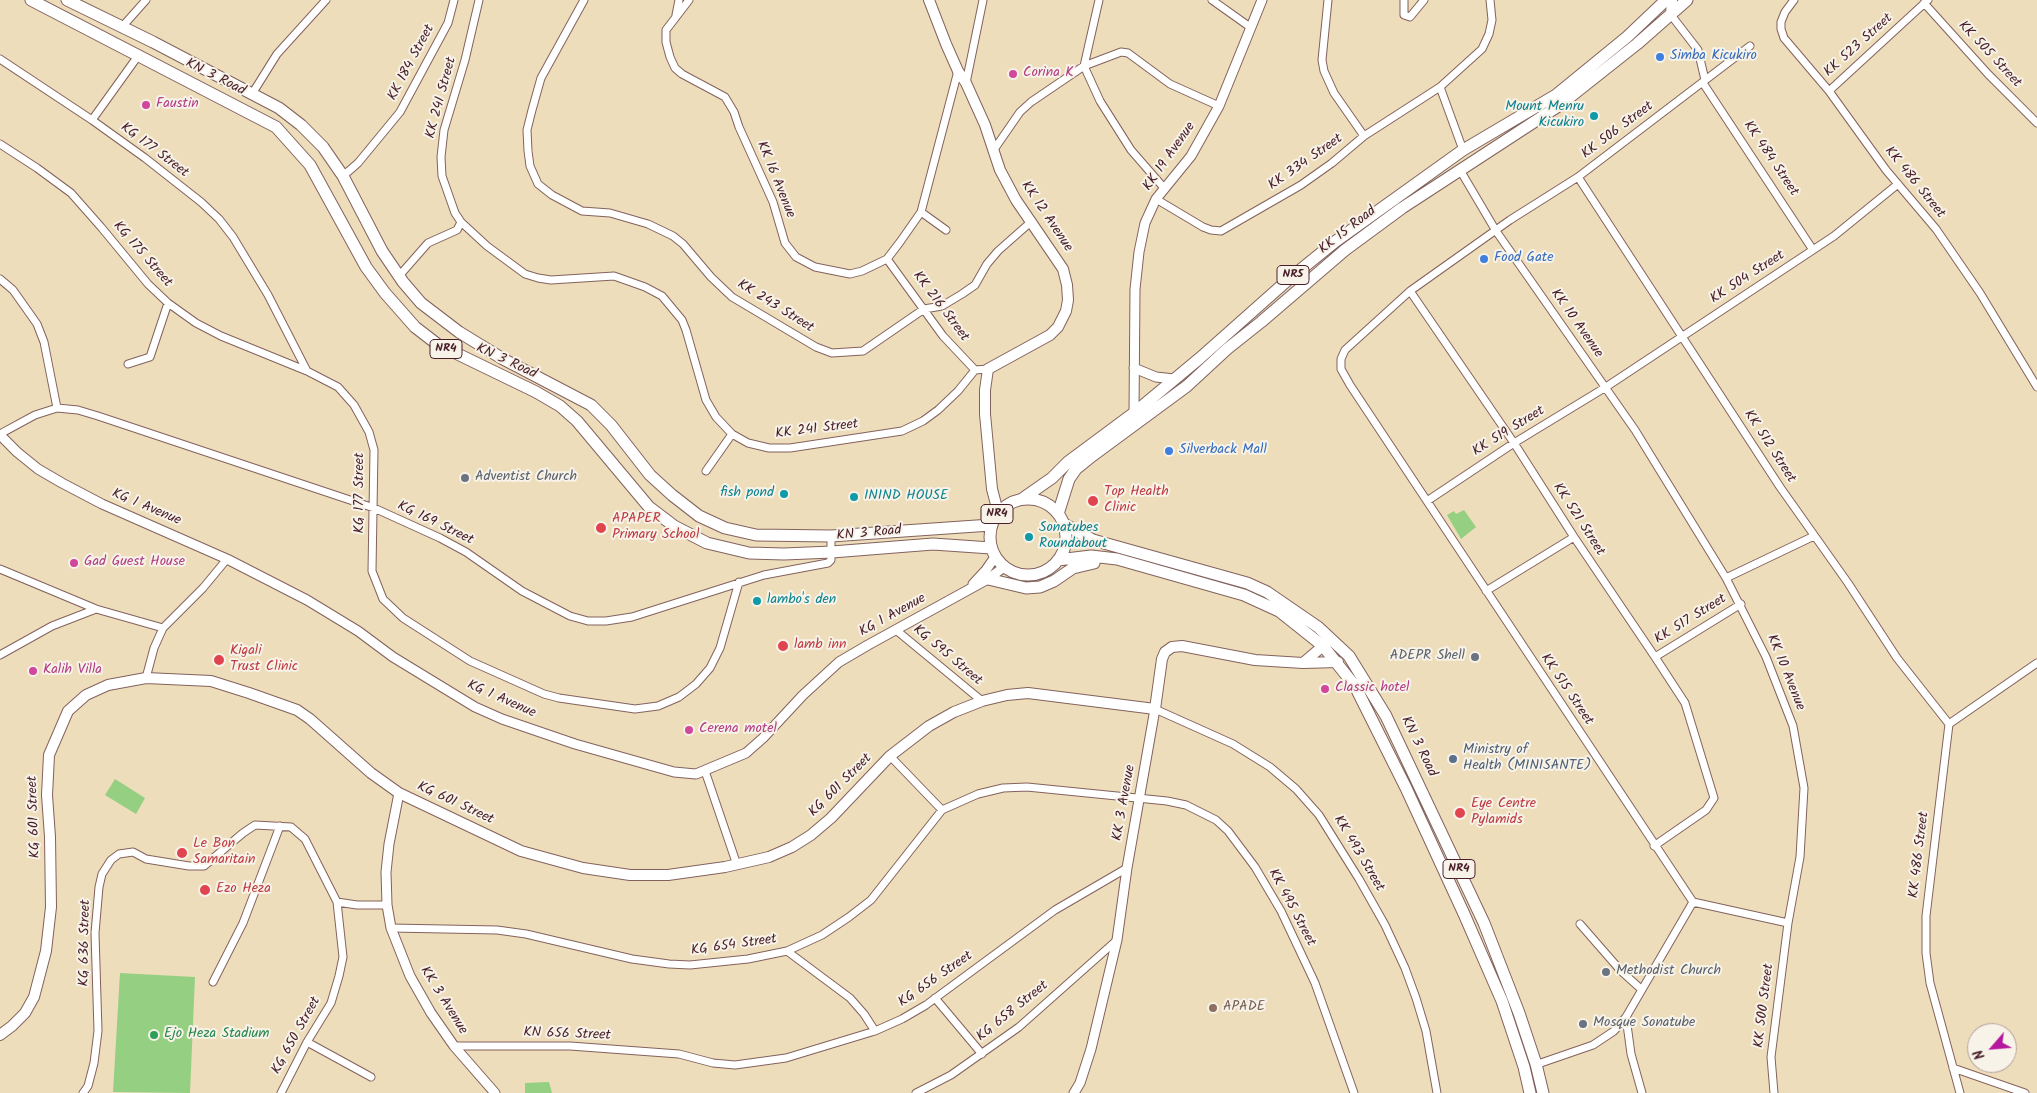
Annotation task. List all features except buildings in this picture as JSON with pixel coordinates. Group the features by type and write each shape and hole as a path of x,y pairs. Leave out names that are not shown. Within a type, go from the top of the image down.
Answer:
{"highway":[{"name":"KN 3 Road","path":"31,0 276,127 310,165 366,267 385,293 416,327 437,344 536,392 560,406 588,432 649,507 674,526 708,543 749,553 832,552 933,544 993,552"},
{"name":"KN 3 Road","path":"67,0 279,108 301,125 323,146 343,176 382,251 421,303 459,332 504,359 591,405 611,424 650,475 699,516 725,528 756,535 832,536 991,525"},
{"name":"KK 15 Road","path":"1022,499 1052,478 1068,462 1134,413 1200,358 1289,279 1336,241 1463,150 1556,95 1627,37 1666,0"},
{"name":"KK 15 Road","path":"1061,519 1066,485 1076,469 1187,386 1227,348 1261,322 1345,250 1402,208 1575,94 1687,0"},
{"name":"NR4","path":"993,552 990,536 991,525 998,512 1009,503 1022,499 1036,499 1048,505 1061,519"},
{"path":"1061,519 1122,557"},
{"path":"993,552 1004,567 1024,575 1038,574 1058,560 1065,543 1061,519"},
{"path":"1058,560 1091,556 1122,557"},
{"name":"KN 3 Road","path":"1122,557 1248,583 1267,592 1318,627 1349,656 1386,716 1484,923 1519,1013 1536,1064 1543,1093"},
{"name":"KN 3 Road","path":"1122,557 1244,595 1279,611 1323,646 1338,662 1355,686 1379,733 1464,914 1502,1001 1524,1068 1530,1093"},
{"path":"988,579 1026,588 1040,587 1054,581 1073,568 1086,564 1105,563 1122,557"}],"main road":[{"name":"KK 12 Avenue","path":"929,0 958,70 966,82 1000,170 1016,200 1063,269 1067,292 1066,311 1058,327 1050,335 988,369"},
{"path":"1671,15 1672,0"},
{"path":"988,369 985,390 985,414 991,482 998,512"},
{"name":"KK 3 Avenue","path":"1155,709 1162,659 1165,652 1172,647 1182,646 1255,660 1303,663 1338,662"},
{"path":"1303,663 1323,646"},
{"name":"KG 601 Street","path":"0,1035 25,1013 34,998 46,951 51,907 47,795 49,755 53,742 68,711 86,695 108,685 146,678 211,681 297,710 310,718 371,773 399,793 521,850 583,868 630,875 668,875 737,865 769,857 792,847 811,835 831,818 890,756 929,726 954,712 982,701 1007,695 1028,693 1155,709"}],"street":[{"path":"122,27 146,0"},
{"path":"252,94 277,54 326,0"},
{"name":"KK 184 Street","path":"343,176 358,163 400,112 448,23 454,0"},
{"name":"KK 241 Street","path":"479,0 465,60 444,130 441,157 442,176 454,213 487,246 525,274 551,280 614,276 645,287 662,296 682,320 706,400 716,417 732,434 748,443 769,448 790,448 902,431 923,421 938,410 958,391 975,370"},
{"name":"KK 243 Street","path":"584,0 541,78 527,130 530,166 538,184 552,196 582,211 610,213 648,224 673,236 683,244 711,277 732,297 816,347 832,353 864,351 924,309 942,306 975,285 987,264 998,251 1032,221"},
{"path":"676,15 679,0"},
{"name":"KK 16 Avenue","path":"689,0 666,30 666,42 675,68 682,74 725,97 730,104 773,202 785,243 796,257 815,267 850,274 862,271 887,259 921,212 958,70"},
{"path":"966,82 983,0"},
{"path":"1099,0 1084,66 1100,101 1131,150 1164,188"},
{"path":"1212,0 1250,27"},
{"name":"KK 19 Avenue","path":"1134,413 1135,289 1139,252 1146,223 1156,199 1191,156 1219,106 1262,0"},
{"name":"KK 334 Street","path":"1156,199 1212,230 1221,231 1301,185 1332,164 1364,136 1334,92 1324,71 1322,60 1328,0"},
{"path":"1404,0 1404,14 1410,17 1424,0"},
{"path":"1364,136 1440,88 1482,49 1492,20 1490,0"},
{"name":"KK 486 Street","path":"1794,0 1785,12 1781,22 1781,29 1791,46 1829,91 1898,184 1936,229 1980,294 2037,387"},
{"name":"KK 523 Street","path":"1829,91 1926,2"},
{"name":"KK 505 Street","path":"1926,2 1988,74 2037,123"},
{"name":"KK 484 Street","path":"1671,15 1698,50 1704,82 1814,250"},
{"name":"KK 506 Street","path":"1496,231 1578,177 1750,46"},
{"path":"993,151 1020,112 1031,102 1084,66 1121,52 1128,53 1170,84 1219,106"},
{"path":"92,120 138,56"},
{"name":"KG 177 Street","path":"0,59 92,120 201,202 234,237 307,371 338,387 354,405 369,432 374,450 372,571 383,599 403,618 470,661 531,689 559,698 635,708 658,706 679,697 696,684 710,668 716,655 739,582"},
{"path":"1440,88 1463,150"},
{"name":"KG 175 Street","path":"0,144 38,168 71,193 102,227 148,284 168,303 196,323 222,336 307,371"},
{"name":"KK 10 Avenue","path":"1460,170 1496,231 1606,387 1691,518 1741,604 1766,657 1793,726 1802,768 1804,788 1802,832 1794,896 1788,923"},
{"name":"KK 512 Street","path":"1578,177 1681,337 1814,536 1848,583 1897,658 1949,724"},
{"name":"KK 504 Street","path":"1606,387 1814,250 1854,221 1898,184"},
{"path":"921,212 946,230"},
{"path":"399,276 428,243 457,230 461,222"},
{"path":"1410,291 1496,231"},
{"name":"KK 216 Street","path":"887,259 943,336 975,370"},
{"path":"0,279 13,290 38,324 44,342 57,408"},
{"name":"KK 521 Street","path":"1410,291 1514,443 1684,703 1714,798 1706,810 1654,846"},
{"name":"KK 515 Street","path":"1410,291 1345,350 1341,360 1341,369 1486,592 1693,902"},
{"path":"128,364 150,357 168,303"},
{"path":"1134,368 1156,377 1174,379"},
{"path":"975,370 988,369"},
{"name":"KK 519 Street","path":"1427,501 1514,443 1606,387"},
{"name":"KG 169 Street","path":"0,435 35,415 57,408 78,410 98,416 374,508 466,552 522,591 570,616 588,621 606,622 632,617 764,575 828,563 831,560 832,552"},
{"path":"706,471 732,434"},
{"name":"KG 1 Avenue","path":"0,435 16,452 38,469 62,483 102,504 228,559 307,600 344,622 393,657 475,707 502,719 575,744 674,772 696,774 746,753 763,738 802,695 839,662 988,579 1004,567"},
{"path":"832,536 832,552"},
{"path":"1726,578 1814,536"},
{"path":"1486,592 1574,537"},
{"name":"KG 1 Avenue","path":"965,591 986,570 993,552"},
{"path":"146,678 154,648 163,628 203,588 228,559"},
{"path":"0,569 96,609 163,628"},
{"name":"KK 517 Street","path":"1655,657 1741,604"},
{"path":"0,655 52,626 96,609"},
{"name":"KG 595 Street","path":"896,630 982,701"},
{"path":"1949,724 2037,663"},
{"name":"KK 3 Avenue","path":"1074,1093 1080,1082 1091,1049 1118,940 1127,868 1155,709"},
{"name":"KK 493 Street","path":"1155,709 1233,744 1270,767 1296,789 1319,815 1385,925 1405,968 1426,1031 1437,1093"},
{"name":"KK 486 Street","path":"1949,724 1926,916 1926,953 1930,983 1960,1093"},
{"path":"890,756 942,810"},
{"path":"705,771 737,865"},
{"name":"KG 654 Street","path":"391,928 497,930 526,934 632,959 669,964 690,965 748,959 787,951 822,935 871,900 942,810 978,794 1003,788 1027,787 1140,797"},
{"name":"KK 3 Avenue","path":"399,793 389,844 386,872 387,905 391,928 410,976 431,1013 454,1046 495,1093"},
{"name":"KK 495 Street","path":"1140,797 1186,805 1200,811 1216,820 1239,845 1280,912 1315,983 1354,1093"},
{"name":"KG 636 Street","path":"83,1093 88,1086 94,1063 98,1031 95,933 99,887 102,874 111,860 119,854 133,852 146,859 189,866 204,866 243,833 255,826 291,828 305,839 337,902"},
{"path":"213,982 243,923 280,826"},
{"name":"KG 656 Street","path":"679,1054 713,1063 735,1065 757,1063 816,1050 875,1032 902,1019 935,998 1055,910 1127,868"},
{"path":"337,902 357,905 387,905"},
{"name":"KG 650 Street","path":"281,1093 331,1003 339,976 343,957 337,902"},
{"path":"1524,1068 1593,1045 1614,1031 1626,1017 1693,902 1788,923"},
{"name":"KK 500 Street","path":"1774,1093 1771,1057 1788,923"},
{"path":"1580,924 1620,972 1641,989"},
{"name":"KG 658 Street","path":"916,1093 982,1054 1018,1027 1118,940"},
{"path":"787,951 850,998 864,1014 875,1032"},
{"path":"935,998 982,1054"},
{"path":"1626,1017 1631,1054 1642,1093"},
{"path":"308,1042 371,1077"},
{"name":"KN 656 Street","path":"454,1046 570,1046 679,1054"},
{"path":"1953,1068 2025,1093"}],"green space":[{"path":"1464,510 1476,527 1461,539 1447,515 1454,511 1456,514"},
{"path":"115,779 145,798 136,814 105,795"},
{"name":"Ejo Heza Stadium","path":"120,973 195,977 190,1093 113,1092"},
{"path":"549,1082 552,1093 525,1093 525,1083"}],"place":[{"name":"Simba Kicukiro","path":"1660,57"},
{"name":"Corina K","path":"1013,74"},
{"name":"Faustin","path":"146,105"},
{"name":"Mount Menru Kicukiro","path":"1594,116"},
{"name":"Food Gate","path":"1484,259"},
{"name":"Silverback Mall","path":"1169,451"},
{"name":"Adventist Church","path":"465,478"},
{"name":"fish pond","path":"784,494"},
{"name":"ININD HOUSE","path":"854,497"},
{"name":"Top Health Clinic","path":"1093,501"},
{"name":"APAPER Primary School","path":"601,528"},
{"name":"Sonatubes Roundabout","path":"1029,537"},
{"name":"Gad Guest House","path":"74,563"},
{"name":"lambo's den","path":"757,601"},
{"name":"lamb inn","path":"783,646"},
{"name":"ADEPR Shell","path":"1475,657"},
{"name":"Kigali Trust Clinic","path":"219,660"},
{"name":"Kalih Villa","path":"33,671"},
{"name":"Classic hotel","path":"1325,689"},
{"name":"Cerena motel","path":"689,730"},
{"name":"Ministry of Health (MINISANTE)","path":"1453,759"},
{"name":"Eye Centre Pylamids","path":"1460,813"},
{"name":"Le Bon Samaritain","path":"182,853"},
{"name":"Ezo Heza","path":"205,890"},
{"name":"Methodist Church","path":"1606,972"},
{"name":"APADE","path":"1213,1008"},
{"name":"Mosque Sonatube","path":"1583,1024"},
{"name":"Ejo Heza Stadium","path":"154,1035"}]}
